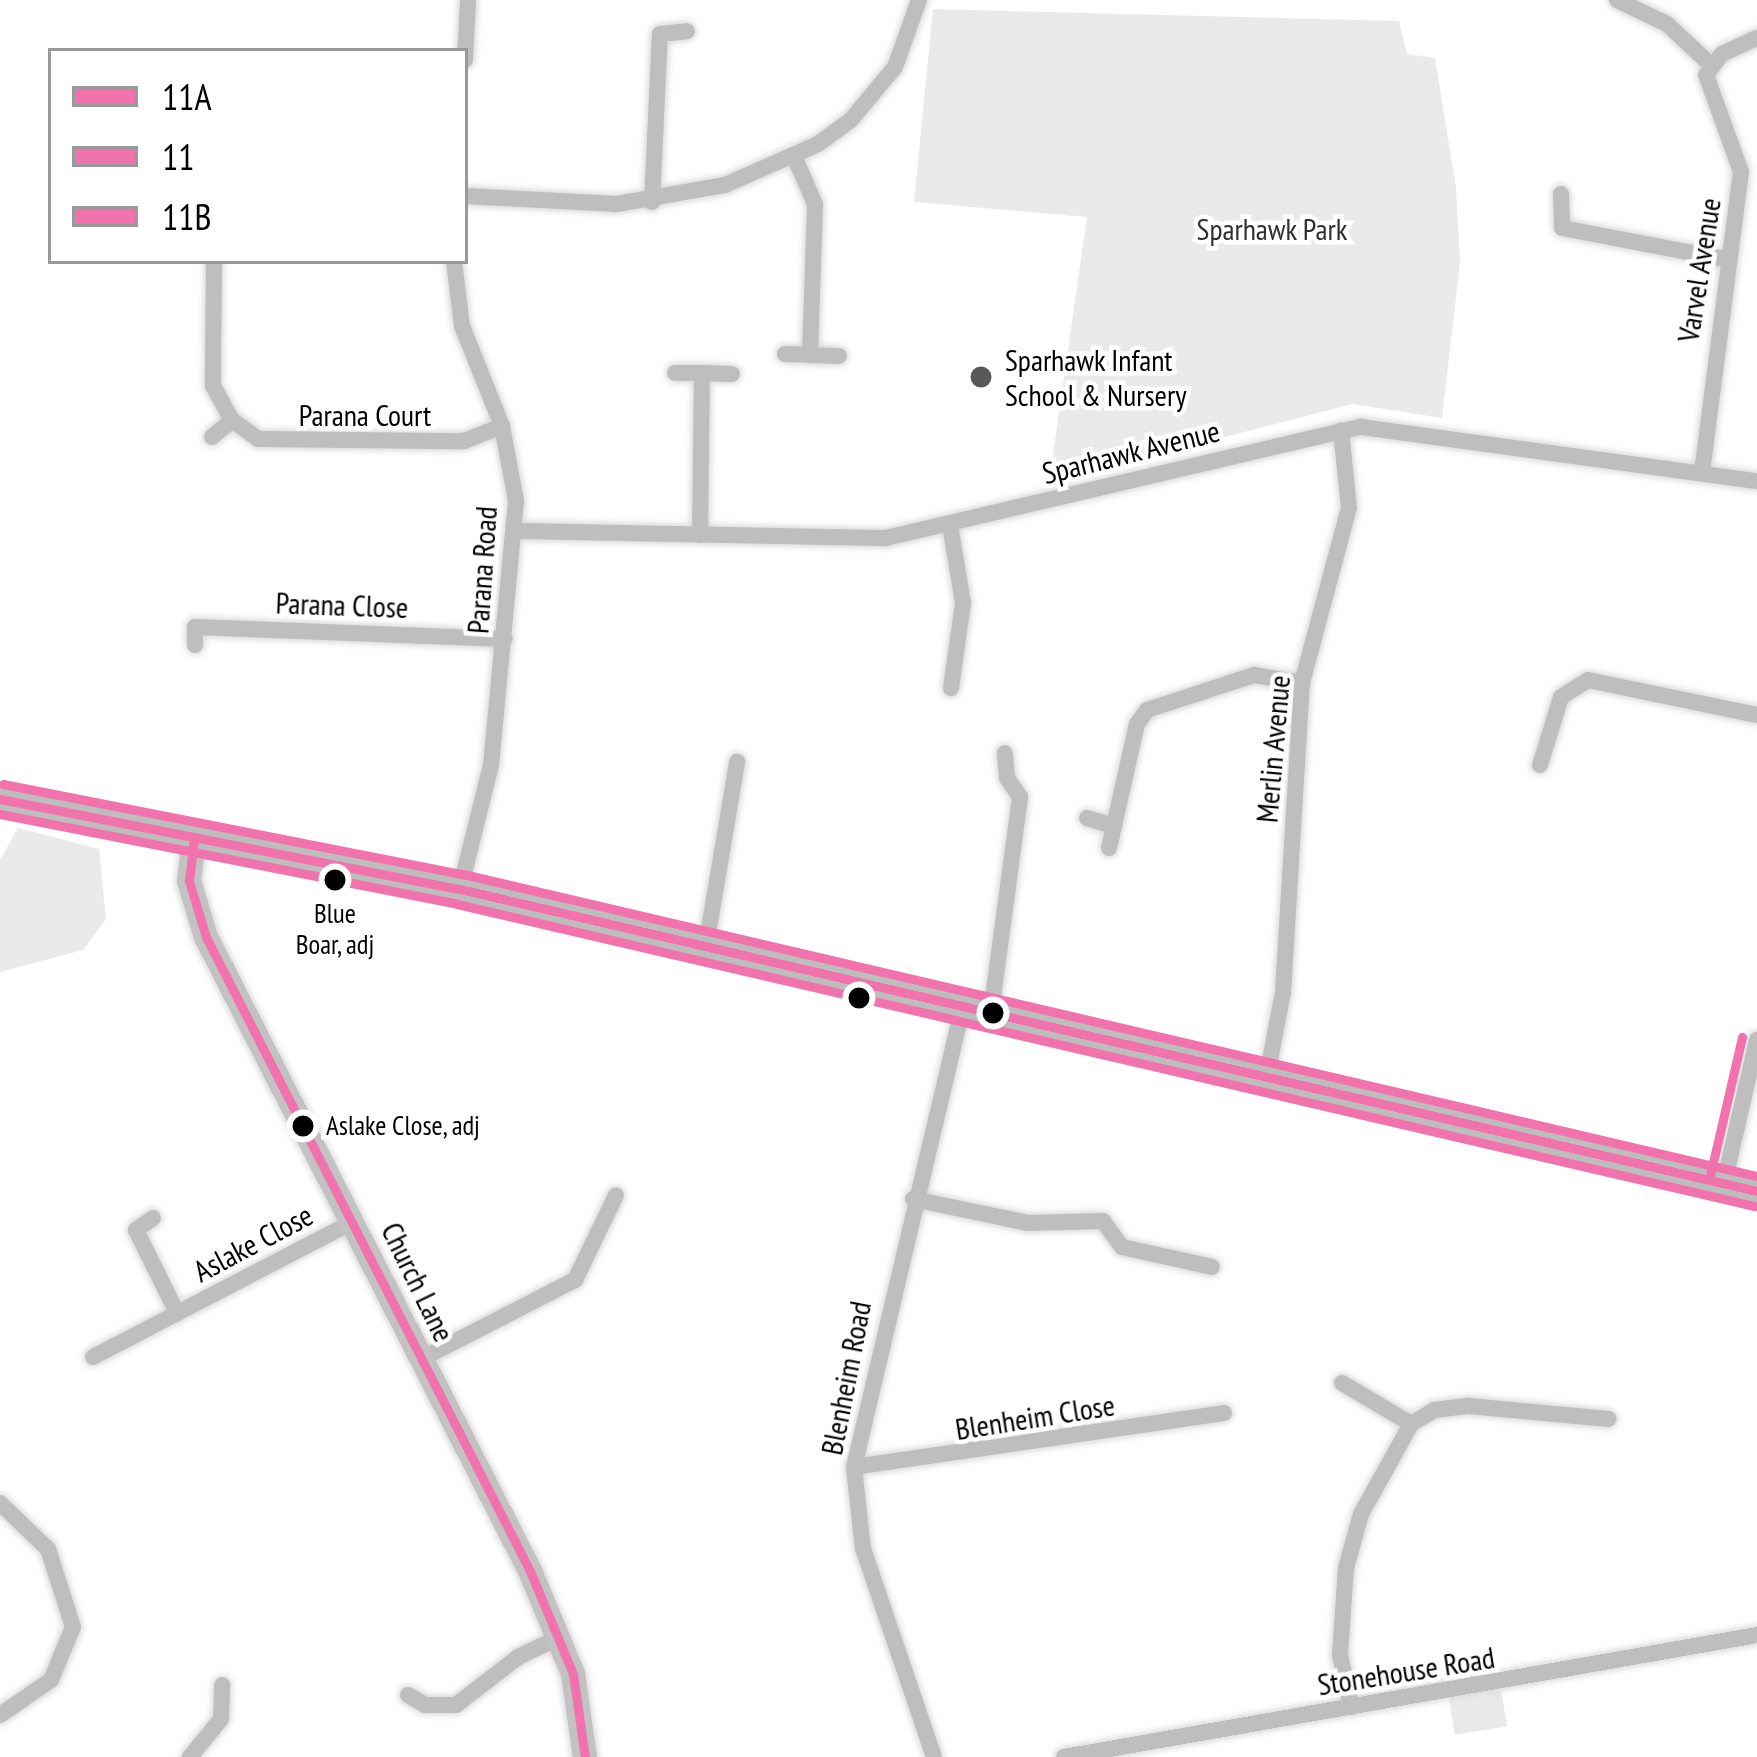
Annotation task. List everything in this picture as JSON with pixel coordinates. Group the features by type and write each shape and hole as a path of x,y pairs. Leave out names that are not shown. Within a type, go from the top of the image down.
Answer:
{"main road":[{"path":"0,799 460,889 1757,1191"}],"street":[{"path":"466,48 468,0"},
{"path":"468,196 652,202 725,185 794,156 879,92 913,30 919,0"},
{"path":"1617,0 1667,25 1712,66 1757,38"},
{"path":"652,202 661,34 688,31"},
{"name":"Varvel Avenue","path":"1702,472 1725,260 1741,172 1707,88 1712,66"},
{"path":"794,156 815,204 810,355"},
{"path":"1561,194 1562,234 1725,260"},
{"path":"212,437 232,420 213,386 214,264"},
{"name":"Parana Road","path":"454,264 462,326 502,426 515,531 491,765 460,889"},
{"path":"785,354 839,356"},
{"path":"675,374 732,374"},
{"path":"700,535 702,374"},
{"name":"Parana Court","path":"232,420 258,439 284,442 464,441 502,426"},
{"name":"Sparhawk Avenue","path":"515,531 886,538 1341,430 1390,427 1757,481"},
{"name":"Merlin Avenue","path":"1267,1076 1283,992 1302,683 1349,508 1341,430"},
{"path":"950,525 963,602 951,688"},
{"name":"Parana Close","path":"195,645 195,627 505,639"},
{"path":"1109,848 1133,718 1159,703 1236,678 1302,683"},
{"path":"1540,765 1561,697 1588,680 1757,716"},
{"path":"991,1012 1020,797 1006,778 1004,753"},
{"path":"706,946 737,762"},
{"path":"1087,818 1113,826"},
{"name":"Church Lane","path":"194,839 189,881 206,937 354,1221 560,1637 581,1708 585,1757"},
{"name":"Blenheim Road","path":"934,1757 863,1549 854,1467 913,1199 963,1006"},
{"path":"1724,1183 1757,1040"},
{"path":"423,1358 575,1280 616,1195"},
{"path":"913,1199 1028,1223 1103,1221 1122,1246 1212,1267"},
{"name":"Aslake Close","path":"153,1218 128,1226 177,1313"},
{"name":"Aslake Close","path":"93,1357 354,1221"},
{"path":"1342,1383 1411,1424"},
{"path":"1351,1707 1340,1654 1346,1568 1361,1514 1411,1424 1434,1410 1469,1406 1608,1419"},
{"name":"Blenheim Close","path":"854,1467 1224,1413"},
{"path":"0,1503 48,1549 73,1627 51,1681 0,1715"},
{"name":"Stonehouse Road","path":"1064,1757 1757,1635"},
{"path":"408,1694 425,1705 456,1705 518,1657 560,1637"},
{"path":"190,1757 221,1719 222,1685"}],"green space":[{"name":"Sparhawk Park","path":"933,9 1399,21 1407,54 1435,58 1456,188 1460,262 1442,418 1352,404 1049,483 1087,217 914,202"},
{"path":"18,828 99,849 106,919 83,950 0,972 0,860"},
{"path":"1501,1689 1507,1727 1455,1735 1449,1697"}],"transit line":[{"name":"11B","path":"3,784 463,874 1757,1176"},
{"name":"11A","path":"0,799 460,889 1757,1191"},
{"name":"11","path":"0,814 457,904 1754,1206"},
{"name":"11A","path":"194,839 189,881 206,937 530,1571 573,1674 585,1757"},
{"name":"11B","path":"1709,1180 1742,1037"}],"place":[{"name":"Sparhawk Infant School & Nursery","path":"981,377"},
{"name":"Blue Boar, adj","path":"335,880"},
{"name":"Aslake Close, adj","path":"303,1126"}]}
